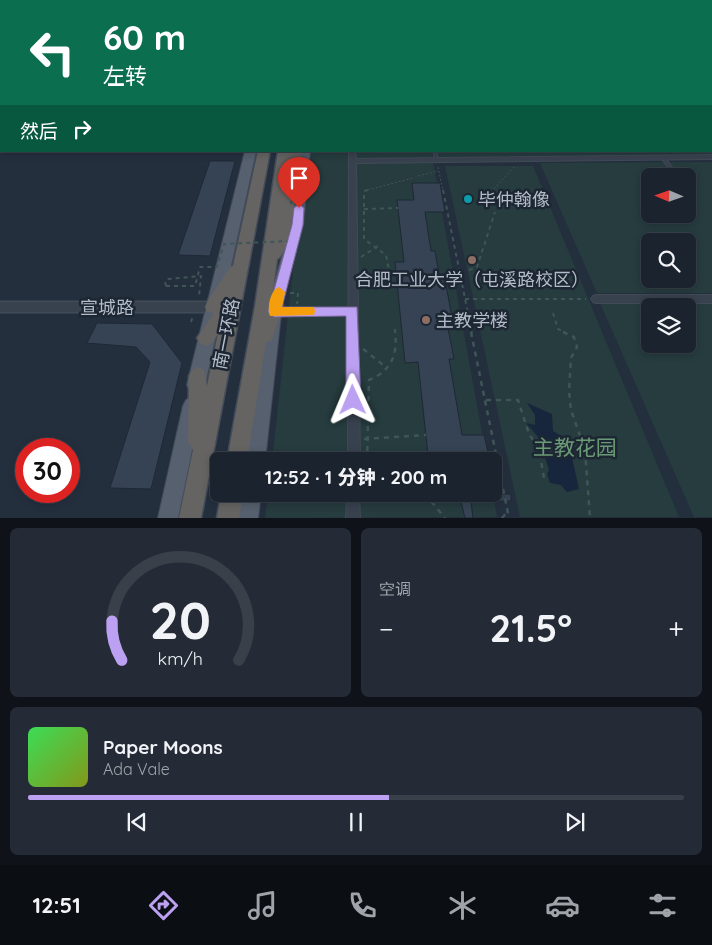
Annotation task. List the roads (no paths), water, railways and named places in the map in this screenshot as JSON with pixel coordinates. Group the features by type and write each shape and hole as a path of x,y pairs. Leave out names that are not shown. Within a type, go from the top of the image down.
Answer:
{"highway":[{"path":"0,0 6,0"},
{"path":"147,0 165,0"},
{"path":"576,0 626,0"},
{"name":"南一环路","path":"190,518 264,152"},
{"name":"南一环路","path":"238,452 267,276 295,152"},
{"path":"213,306 241,261"},
{"path":"206,338 232,303"},
{"path":"249,389 275,308"},
{"path":"197,480 198,376"},
{"path":"228,518 231,502"},
{"path":"233,502 233,518"}],"main road":[{"path":"168,518 213,306 251,152"},
{"path":"256,452 275,308 297,225 295,152"},
{"path":"248,518 250,502"}],"street":[{"path":"354,452 352,156 414,161 712,157"},
{"path":"596,299 712,299"},
{"name":"宣城路","path":"0,307 213,306"},
{"path":"353,502 353,518"}],"lane":[{"path":"435,152 436,160"},
{"path":"663,158 671,168"},
{"path":"275,308 352,310"}],"water":[{"path":"527,403 552,414 553,431 568,440 579,489 567,492 561,485 550,483 547,474 549,470 539,438 526,423 535,425 535,415"}],"place":[{"name":"毕仲翰像","path":"468,199"},
{"name":"合肥工业大学（屯溪路校区）","path":"472,260"},
{"name":"主教学楼","path":"426,320"}],"park label":[{"name":"主教花园","path":"575,447"}]}
